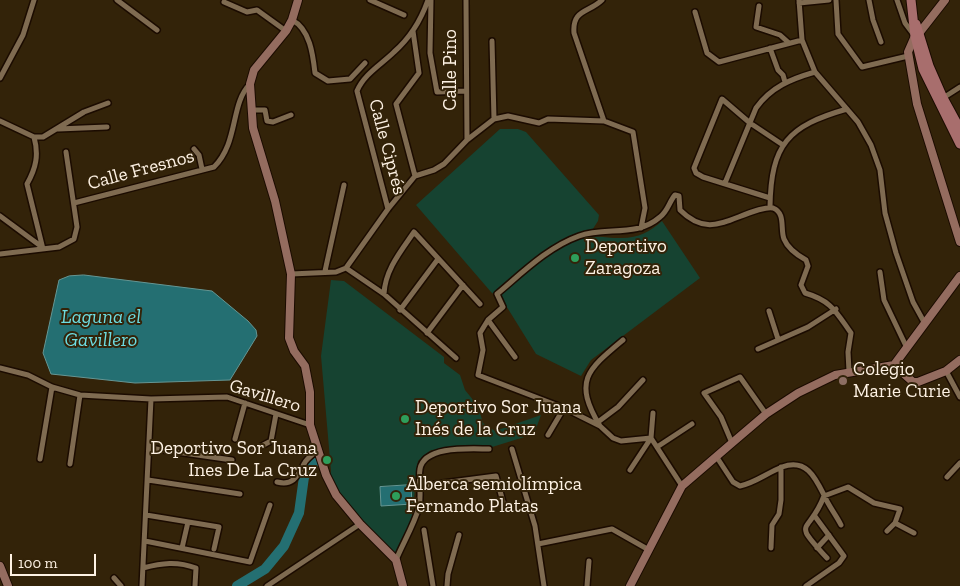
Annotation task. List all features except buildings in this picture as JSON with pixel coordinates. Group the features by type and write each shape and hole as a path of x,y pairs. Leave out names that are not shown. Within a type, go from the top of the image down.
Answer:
{"main road":[{"path":"911,0 926,76 960,144"},
{"path":"917,34 943,98 960,129"}],"street":[{"path":"0,78 23,35 34,0"},
{"path":"117,0 157,30"},
{"path":"298,0 292,20 286,31 254,70 250,84 253,128 275,201 291,274 289,338 306,372 310,392 310,425 336,495 360,524 396,560 403,586"},
{"path":"370,0 404,15"},
{"path":"429,0 430,53 437,92 466,91"},
{"name":"Calle Ciprés","path":"388,209 357,91 380,62 394,52 413,31 429,0"},
{"name":"Calle Pino","path":"466,0 467,140"},
{"path":"602,0 579,14 573,23 574,33 604,121"},
{"path":"829,0 799,2 802,40 815,72 847,109 872,146 880,170 885,213 894,245 913,302 924,322"},
{"path":"836,0 838,34 862,67 908,56"},
{"path":"869,0 873,20 881,42"},
{"path":"897,0 904,23 917,34"},
{"path":"945,0 917,34 908,56 917,104 959,232 960,242"},
{"path":"224,2 247,12 257,10 286,31"},
{"path":"759,6 756,27 780,35 788,43"},
{"path":"695,12 707,53 712,59 720,62 802,40"},
{"path":"292,20 300,24 313,50 315,73 328,81 350,79 365,63"},
{"path":"413,31 419,73 396,104 415,176"},
{"path":"492,41 494,120"},
{"path":"770,48 778,70 783,75 785,82"},
{"path":"725,183 756,108 764,97 785,82 815,72"},
{"name":"Calle Fresnos","path":"74,203 214,167 223,155 234,130 240,98 250,84"},
{"path":"943,98 960,87"},
{"path":"770,198 703,177 696,173 694,168 722,99 750,123 783,145"},
{"path":"0,121 34,137 43,137 84,112 108,103"},
{"path":"770,207 772,178 783,145 801,126 818,117 847,109"},
{"path":"252,110 264,110 267,121 273,122 292,115"},
{"path":"291,274 336,272 346,268 388,209 415,176 434,170 444,164 467,140 494,120 508,116 539,123 548,119 604,121 631,130 634,135 645,208 641,228"},
{"path":"58,129 107,127"},
{"path":"34,137 38,152 33,173 27,184 43,249"},
{"path":"194,149 199,155 202,169"},
{"name":"Calle Fresnos","path":"0,254 59,247 74,239 77,227 66,152"},
{"path":"325,271 344,186"},
{"path":"599,424 564,408 478,375 483,350 480,333 488,320 503,307 497,294 530,266 564,242 594,233 641,228 660,217 675,195 679,196 680,210 687,217 704,226 717,224 770,207 776,210 781,217 784,238 794,253 806,260 808,266 801,285 805,294 823,298 836,309 852,334 848,352 849,372"},
{"path":"0,216 36,241 43,249"},
{"path":"384,294 384,284 393,263 414,232 480,304"},
{"path":"400,310 438,259"},
{"path":"346,268 384,294 456,358"},
{"path":"880,272 884,300 906,346"},
{"path":"630,586 682,486 766,414 798,393 834,375 894,365 906,346 960,276"},
{"path":"427,334 463,285"},
{"path":"758,349 808,326 836,309"},
{"path":"769,311 778,339"},
{"path":"488,320 515,357"},
{"path":"623,340 599,360 588,376 587,402 599,424 607,433 621,441 651,438"},
{"path":"894,365 913,382 946,371 960,360"},
{"name":"Gavillero","path":"0,368 28,375 52,387 80,395 151,399 227,397 310,425"},
{"path":"946,371 960,397"},
{"path":"732,443 721,417 704,393 740,377 766,414"},
{"path":"599,424 643,380"},
{"path":"40,459 52,387"},
{"path":"70,464 80,395"},
{"path":"142,586 151,399"},
{"path":"235,439 244,403"},
{"path":"548,436 564,408"},
{"path":"630,470 651,438 653,413"},
{"path":"254,450 271,441 276,414"},
{"path":"657,447 692,424"},
{"path":"651,438 682,486"},
{"path":"150,448 232,460"},
{"path":"396,560 419,507 420,468 428,458 443,450 489,449"},
{"path":"277,482 288,483 294,481 300,475 304,463 318,450"},
{"path":"512,450 529,505 538,544 544,586"},
{"path":"716,456 733,482 740,486 748,485 781,467 791,464 804,467 811,471 842,525"},
{"path":"947,477 960,463"},
{"path":"771,548 772,525 779,514 781,500 781,467"},
{"path":"420,486 496,476 503,502"},
{"path":"148,480 240,494"},
{"path":"827,558 805,535 804,530 805,525 814,515 824,496 848,487 874,503 900,509 895,523 887,531"},
{"path":"144,541 250,562 270,505"},
{"path":"146,515 219,527 214,549"},
{"path":"806,586 839,564 844,556 814,515"},
{"path":"182,548 188,522"},
{"path":"895,523 914,533"},
{"path":"267,586 360,524"},
{"path":"538,544 612,529 650,550"},
{"path":"424,530 433,586"},
{"path":"447,586 448,574 459,535"},
{"path":"817,548 828,535"},
{"path":"587,586 589,561"},
{"path":"143,568 165,563 182,563 196,568 195,586"},
{"path":"0,566 8,586"},
{"path":"114,578 120,586"}],"green space":[{"name":"Deportivo Zaragoza","path":"500,129 518,129 526,132 599,215 598,221 587,238 637,236 662,221 700,278 591,360 581,376 536,354 505,304 491,292 416,205"},
{"name":"Deportivo Sor Juana Inés de la Cruz","path":"331,280 344,281 444,357 444,363 460,375 465,390 478,406 483,423 495,431 541,415 534,434 489,448 431,450 418,461 412,517 395,558 341,498 330,479 331,471 321,356"}],"water":[{"name":"Laguna el Gavillero","path":"84,275 212,291 248,321 256,330 257,336 230,380 135,383 51,374 43,353 59,280 69,276"},
{"name":"Alberca semiolímpica Fernando Platas","path":"411,485 412,504 381,506 380,487"}],"waterway":[{"path":"237,586 265,569 284,546 299,513 304,477 315,463"}],"place":[{"name":"Deportivo Zaragoza","path":"575,258"},
{"name":"Colegio Marie Curie","path":"843,381"},
{"name":"Deportivo Sor Juana Inés de la Cruz","path":"405,419"},
{"name":"Deportivo Sor Juana Ines De La Cruz","path":"327,460"},
{"name":"Alberca semiolímpica Fernando Platas","path":"396,496"}]}
